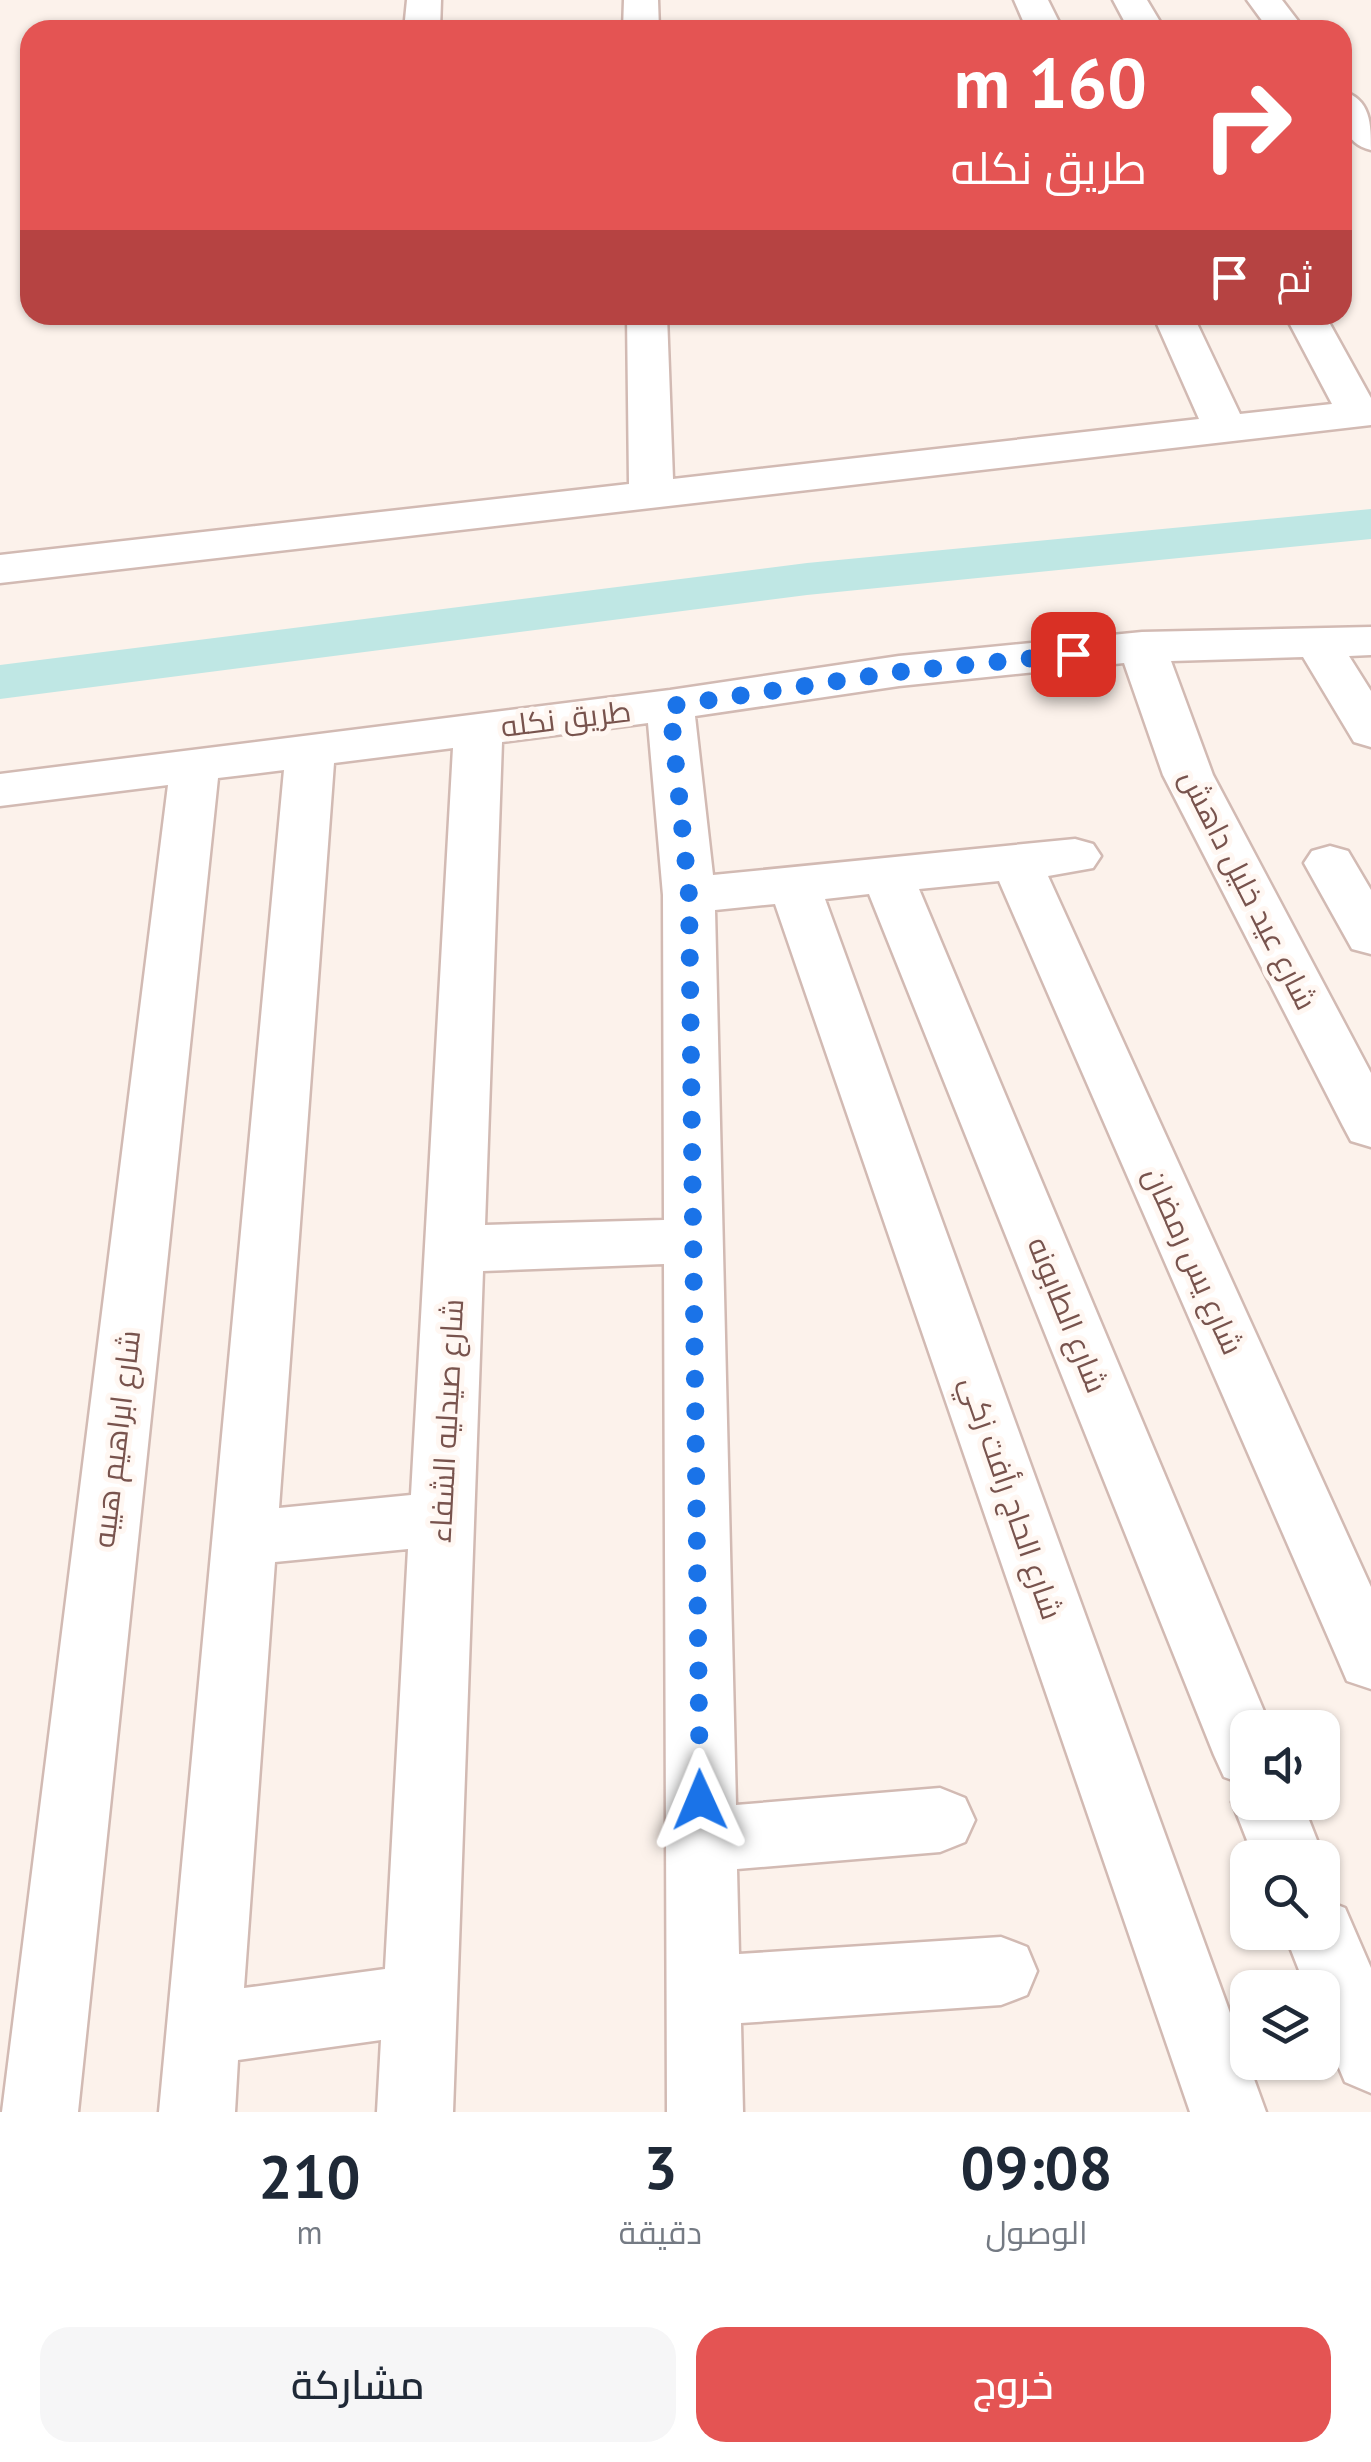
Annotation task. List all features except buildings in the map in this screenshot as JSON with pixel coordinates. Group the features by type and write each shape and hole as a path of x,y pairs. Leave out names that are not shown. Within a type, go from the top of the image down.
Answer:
{"street":[{"path":"1264,0 1280,20"},
{"path":"1352,115 1371,139"},
{"path":"647,325 651,493"},
{"path":"1179,325 1225,428"},
{"path":"0,569 1364,413 1311,325"},
{"name":"طريق نكله","path":"4,790 670,706 898,672 1142,647 1371,641"},
{"path":"1320,645 1371,730"},
{"name":"شارع عيد خليل داهش","path":"1142,647 1188,775 1371,1126"},
{"path":"670,706 689,895 704,2112"},
{"name":"شارع صيدليه الشفاء","path":"415,2112 478,730"},
{"path":"197,2112 310,751"},
{"name":"شارع ابراهيم هيبه","path":"40,2112 195,766"},
{"path":"0,838 4,790"},
{"path":"689,895 1076,856"},
{"name":"شارع يس رمضان","path":"1016,862 1371,1660"},
{"path":"1330,863 1371,936"},
{"name":"شارع الطابونه","path":"887,875 1230,1711"},
{"name":"شارع الحاج رأفت زكي","path":"794,884 1228,2112"},
{"path":"455,1249 693,1241"},
{"path":"245,1538 443,1520"},
{"path":"701,1840 940,1820"},
{"path":"1327,1950 1371,2057"},
{"path":"703,1992 1002,1971"},
{"path":"204,2029 420,1998"}],"waterway":[{"path":"0,682 807,579 1371,524"}],"route":[{"path":"700,1800 689,895 670,706 898,672 1073,654"}]}
